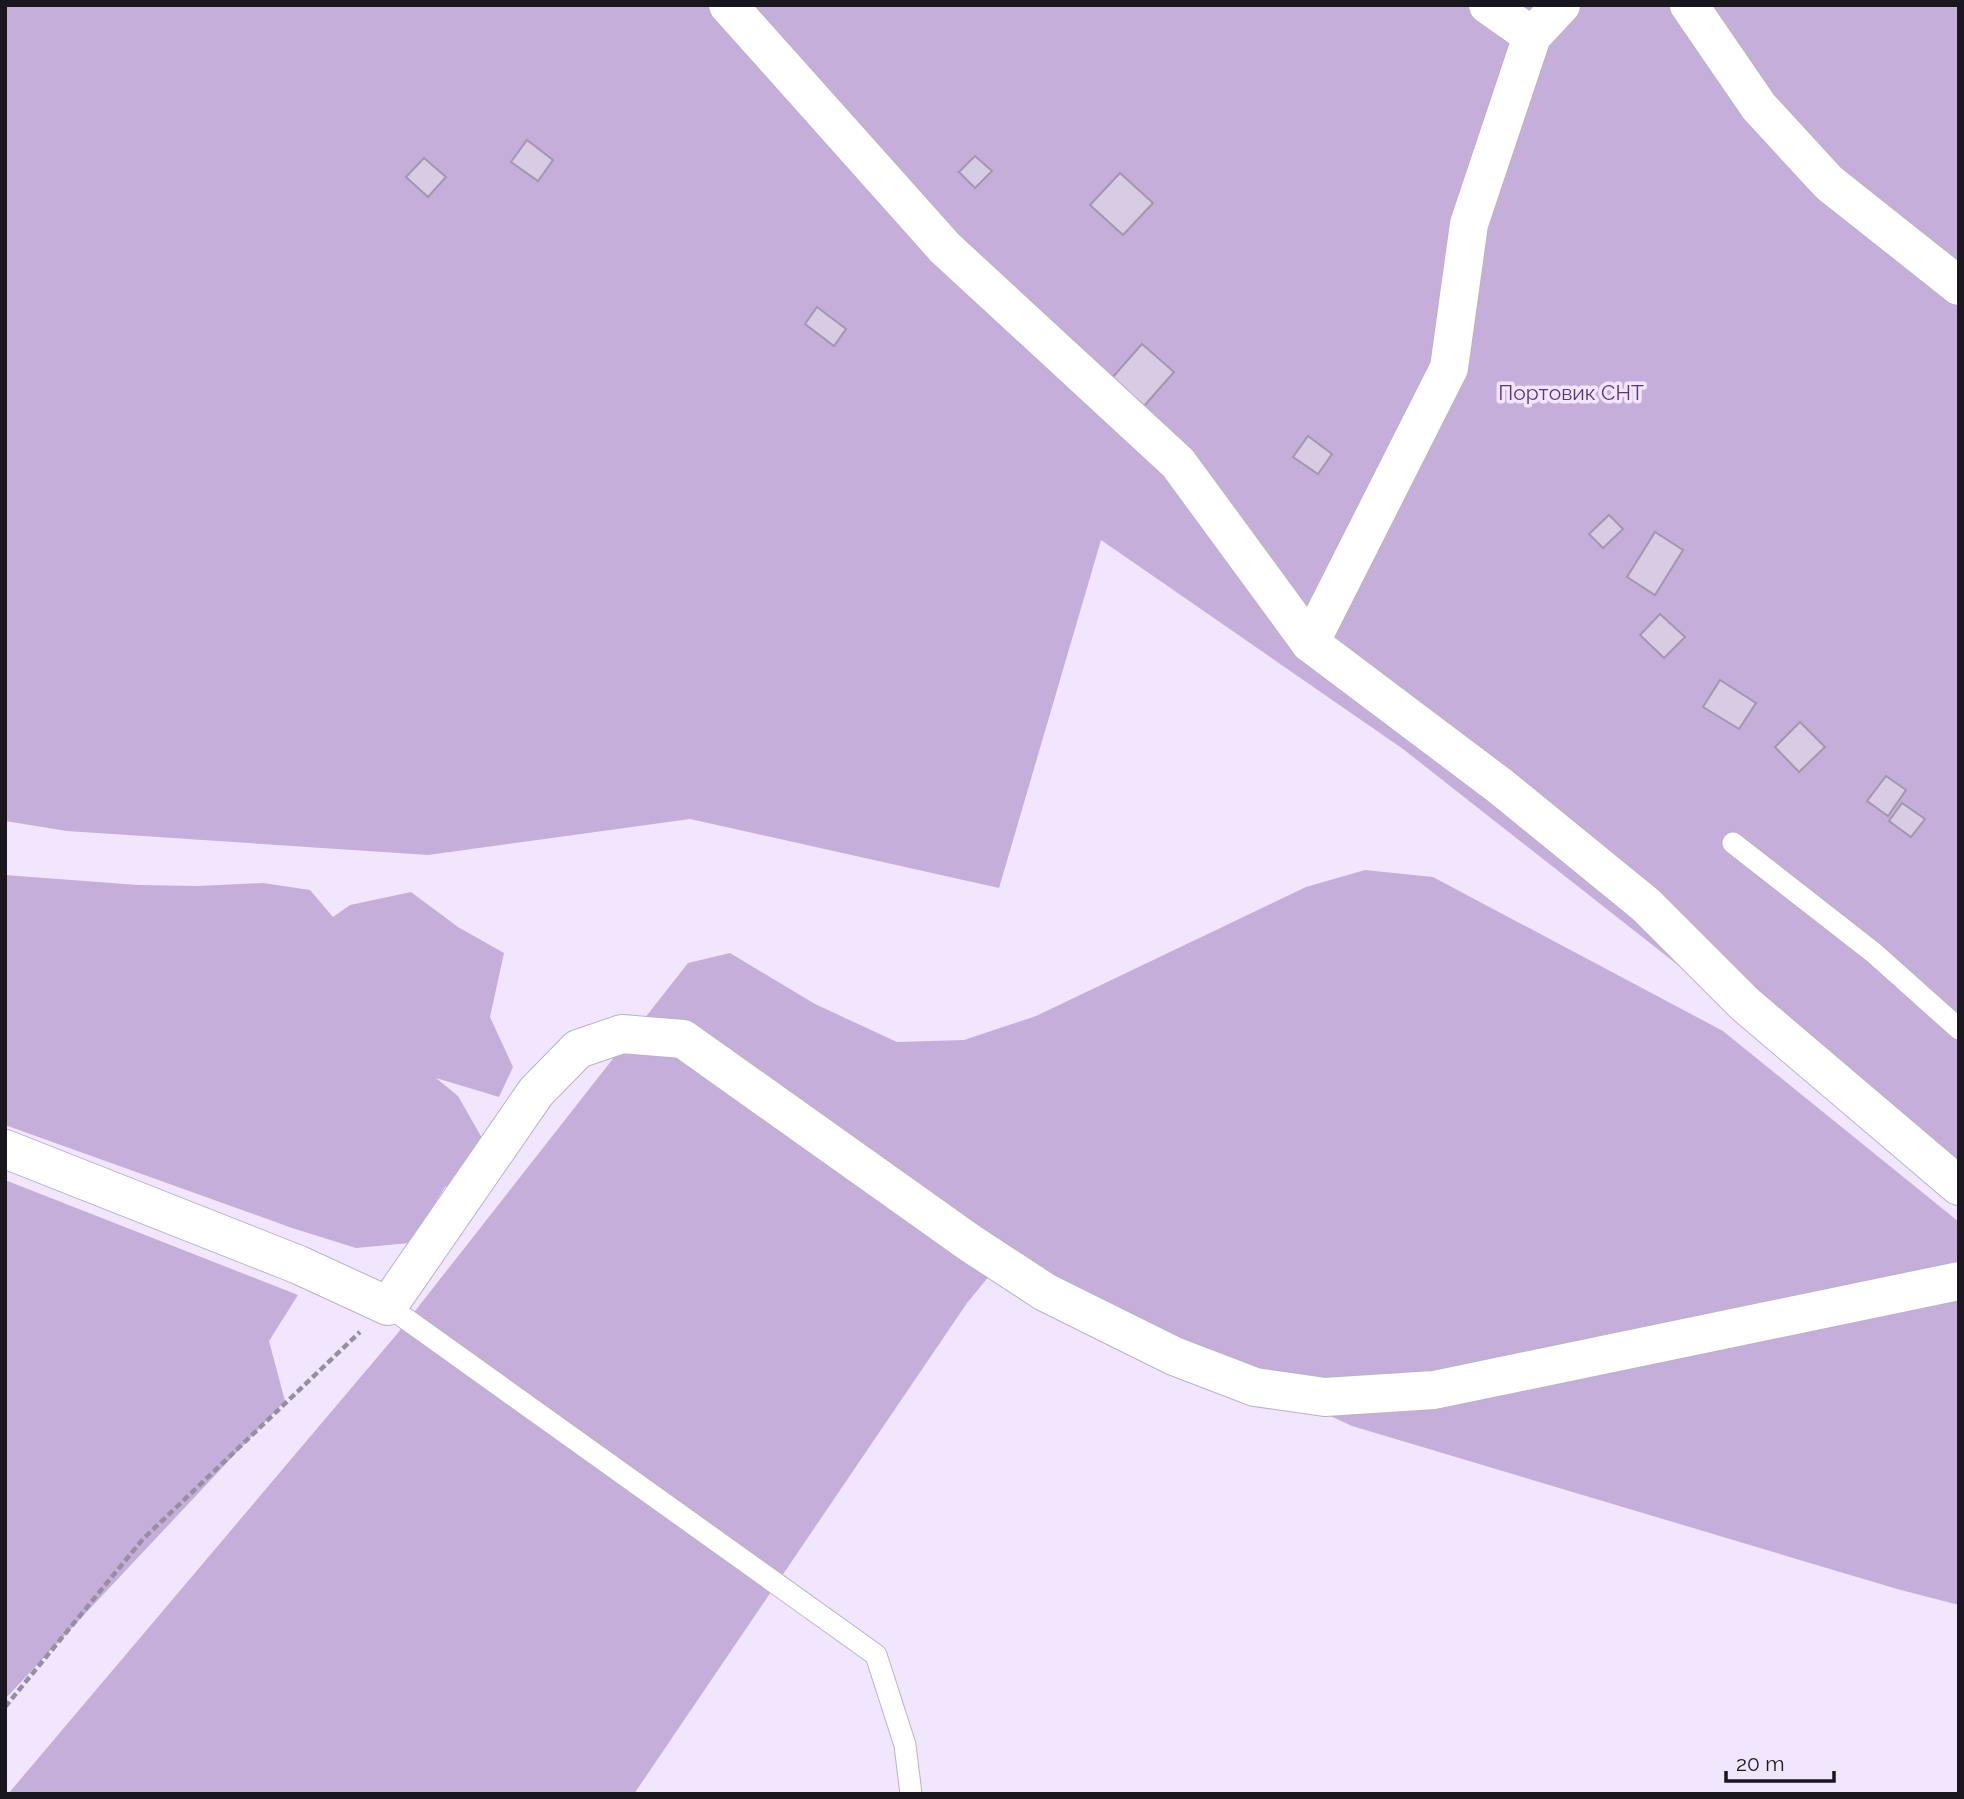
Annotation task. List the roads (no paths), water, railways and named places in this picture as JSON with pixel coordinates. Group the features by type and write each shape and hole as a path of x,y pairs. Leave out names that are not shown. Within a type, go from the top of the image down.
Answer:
{"street":[{"path":"728,5 945,248 1178,463 1310,643 1500,786 1646,905 1745,1003 1959,1185"},
{"path":"1488,5 1532,36"},
{"path":"1310,643 1449,368 1469,224 1532,36 1561,5"},
{"path":"1689,5 1759,107 1829,183 1959,286"},
{"path":"5,1149 299,1265 388,1306 536,1092 578,1049 622,1034 683,1039 970,1243 1045,1292 1174,1356 1255,1387 1325,1397 1434,1390 1959,1280"}],"lane":[{"path":"1733,844 1874,953 1959,1029"},
{"path":"388,1306 876,1655 905,1745 911,1794"}],"park label":[{"name":"Портовик СНТ","path":"1571,393"}]}
